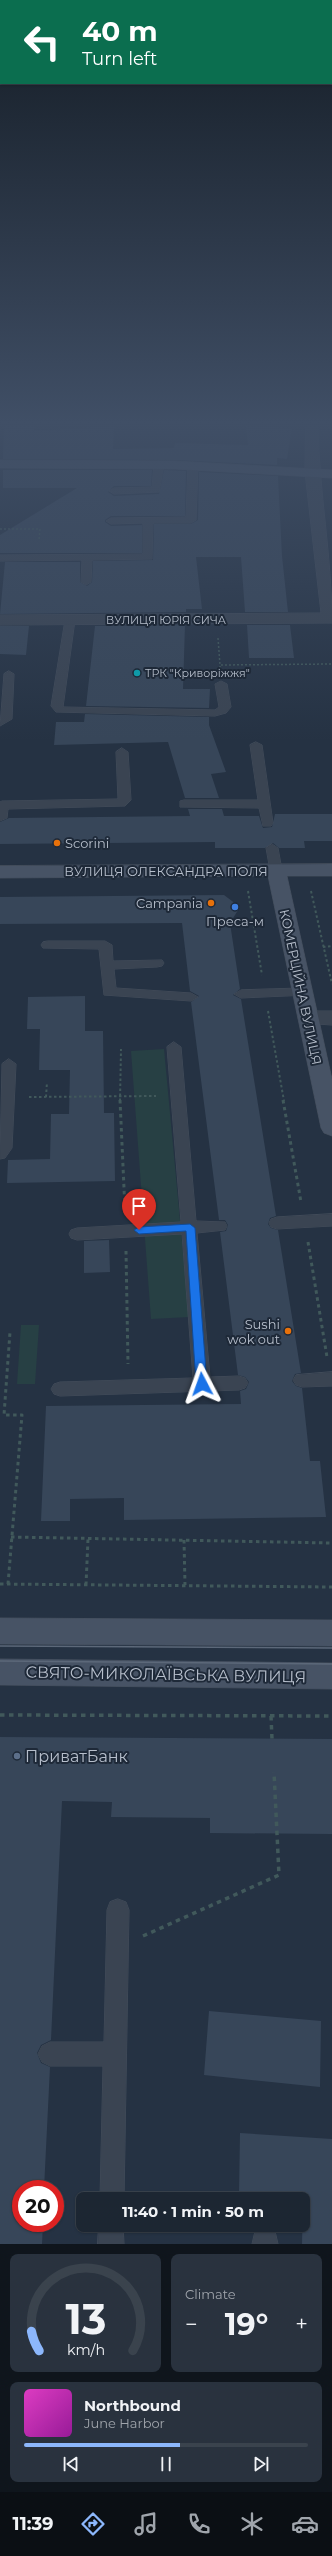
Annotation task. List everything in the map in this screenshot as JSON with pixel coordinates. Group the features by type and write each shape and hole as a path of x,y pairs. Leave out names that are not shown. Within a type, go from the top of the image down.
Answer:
{"street":[{"path":"319,531 330,618"},
{"name":"ВУЛИЦЯ ЮРІЯ СИЧА","path":"0,620 217,620 330,618"},
{"name":"КОМЕРЦІЙНА ВУЛИЦЯ","path":"276,870 308,1018 326,1077 332,1128"},
{"name":"ВУЛИЦЯ ОЛЕКСАНДРА ПОЛЯ","path":"0,872 332,870"},
{"path":"308,1018 332,1018"},
{"path":"0,1631 332,1633"},
{"name":"СВЯТО-МИКОЛАЇВСЬКА ВУЛИЦЯ","path":"0,1672 332,1676"}],"lane":[{"path":"0,558 148,557 148,531"},
{"path":"86,582 87,558"},
{"path":"70,620 57,706 60,710 215,713 222,711 224,708 221,684"},
{"path":"0,723 6,719 9,674"},
{"path":"256,745 267,823"},
{"path":"1,818 2,805 121,803 125,800 122,752"},
{"path":"184,804 264,804"},
{"path":"272,848 276,870"},
{"path":"48,945 105,945 109,992 191,997"},
{"path":"106,965 157,963"},
{"path":"241,994 303,992"},
{"path":"174,1047 202,1384"},
{"path":"0,1154 4,1148 9,1064"},
{"path":"277,1223 332,1220"},
{"path":"77,1234 220,1226"},
{"path":"302,1380 331,1379"},
{"path":"60,1389 239,1383"},
{"path":"112,2192 118,1910"},
{"path":"50,2054 115,2054"},
{"path":"111,2232 111,2244"}],"path":[{"path":"39,558 40,531"},
{"path":"217,620 221,684"},
{"path":"220,665 332,664"},
{"path":"310,886 332,984"},
{"path":"247,887 331,1379"},
{"path":"324,946 332,946"},
{"path":"46,1097 47,1082"},
{"path":"7,1097 177,1096"},
{"path":"8,1584 22,1415 4,1414 10,1332"},
{"path":"11,1537 332,1543"},
{"path":"86,1585 88,1539"},
{"path":"184,1540 185,1586"},
{"path":"0,1584 332,1587"},
{"path":"0,1715 332,1716"},
{"path":"271,1716 272,1739"},
{"path":"117,1948 279,1875 274,1772"}],"green space":[{"path":"164,1049 189,1317 151,1319 131,1051"},
{"path":"21,1325 39,1325 35,1384 17,1384"}],"building":[{"path":"7,531 142,531 142,553 0,553 0,535"},
{"path":"154,531 281,531 288,612 245,612 241,557 196,557 202,609 186,609 186,612 0,614 5,562 80,562 80,582 87,586 92,582 93,561 153,560"},
{"name":"ТРК \"Криворіжжя\"","path":"185,625 183,689 210,689 209,708 86,706 95,626"},
{"path":"247,625 290,625 294,658 249,658"},
{"path":"0,626 29,626 26,655 0,654"},
{"path":"85,714 209,717 209,725 226,772 211,774 219,798 185,798 168,742 54,745 56,722 84,722"},
{"path":"188,809 222,809 224,816 259,816 263,828 272,827 275,814 332,814 332,841 304,841 305,848 279,848 273,843 265,848 215,848 215,842 0,844 0,822 9,818 190,816"},
{"path":"224,895 240,907 230,923 240,989 233,995 241,999 276,1216 270,1218 268,1224 271,1228 278,1230 301,1373 295,1374 292,1381 296,1386 302,1388 310,1461 320,1461 326,1517 124,1520 124,1498 70,1499 70,1521 41,1521 46,1406 241,1404 240,1391 246,1389 249,1382 245,1377 238,1375 220,1232 226,1231 228,1225 225,1220 219,1220 191,1002 199,996 190,991 182,923 0,924 0,897"},
{"path":"85,996 85,1031 103,1031 104,1113 114,1113 115,1181 7,1183 8,1160 50,1159 51,1114 69,1114 70,1070 39,1070 40,1029 27,1029 28,997"},
{"path":"109,1240 110,1272 84,1273 84,1241"},
{"path":"0,1737 332,1739 332,1834 210,1833 210,1818 111,1817 112,1802 62,1801 51,2040 41,2045 37,2053 41,2063 50,2067 44,2180 12,2180 12,2232 43,2232 42,2244 0,2244"},
{"path":"209,2011 321,2021 320,2087 204,2075"},
{"path":"240,2133 332,2139 332,2244 302,2244 302,2232 310,2232 310,2192 239,2192"}],"tram line":[{"path":"0,1646 332,1648"},
{"path":"0,1661 332,1664"}],"place":[{"name":"ТРК \"Криворіжжя\"","path":"137,673"},
{"name":"Scorini","path":"57,843"},
{"name":"Campania","path":"211,903"},
{"name":"Преса-м","path":"235,907"},
{"name":"Sushi wok out","path":"288,1331"},
{"name":"ПриватБанк","path":"17,1756"}],"route":[{"path":"139,1230 190,1228 202,1384"}]}
